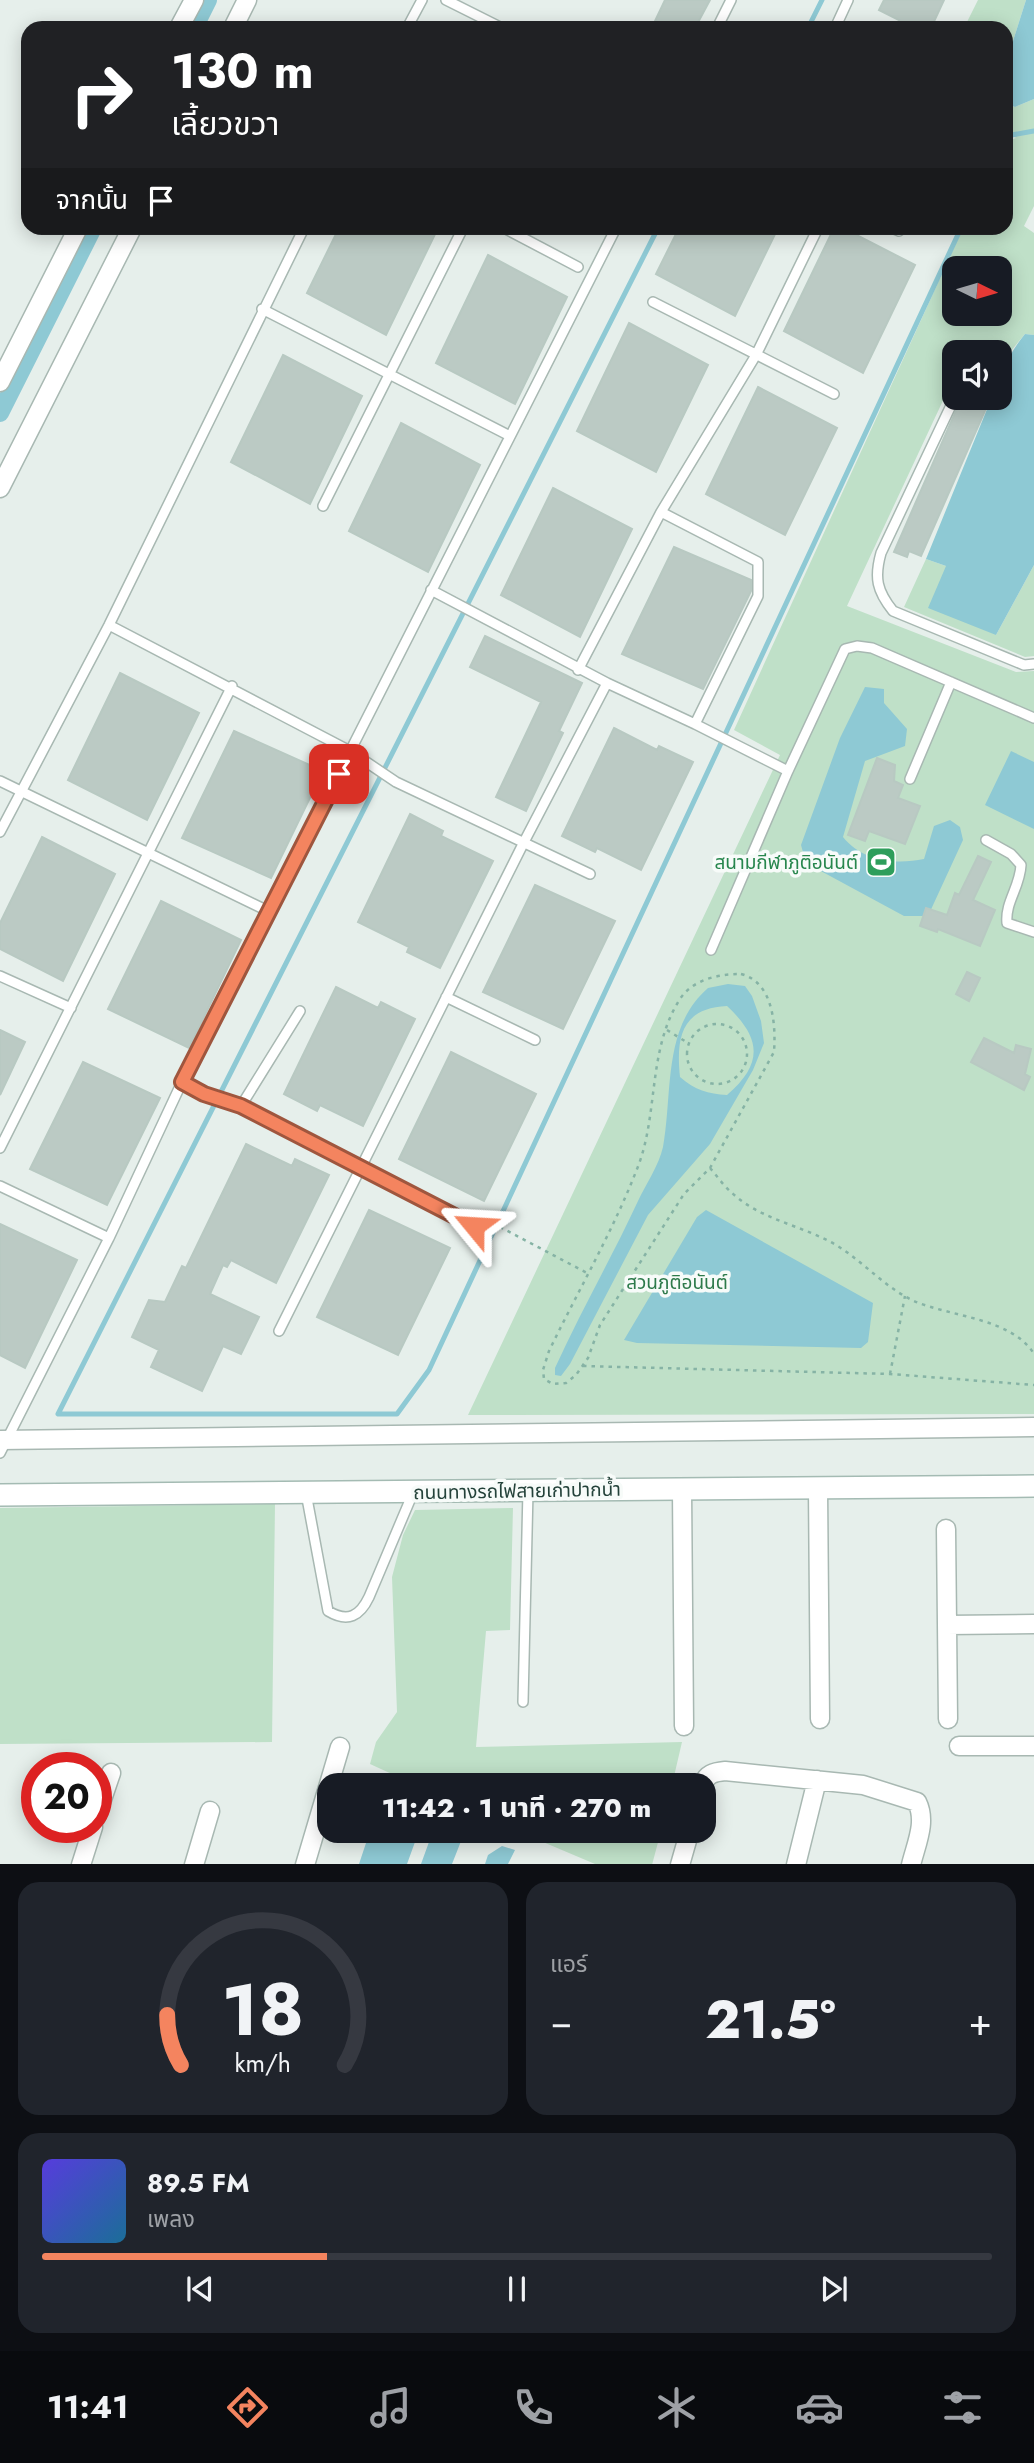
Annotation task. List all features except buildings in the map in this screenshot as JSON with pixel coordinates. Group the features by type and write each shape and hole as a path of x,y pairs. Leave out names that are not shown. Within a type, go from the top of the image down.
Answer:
{"main road":[{"name":"ถนนทางรถไฟสายเก่าปากน้ำ","path":"0,1495 1034,1486"}],"street":[{"path":"183,21 194,0"},
{"path":"236,21 247,0"},
{"path":"0,382 74,235"},
{"path":"0,488 128,235"},
{"path":"2,1444 1034,1427"},
{"path":"818,1488 820,1719"},
{"path":"682,1489 684,1726"},
{"path":"946,1529 948,1719"},
{"path":"947,1625 1034,1624"},
{"path":"959,1746 1034,1746"},
{"path":"305,1864 340,1747"},
{"path":"712,1773 725,1771 863,1785 917,1801 922,1811 922,1823 911,1864"},
{"path":"796,1864 817,1780"},
{"path":"194,1864 209,1811"},
{"path":"81,1864 88,1843"},
{"path":"680,1864 686,1843"}],"lane":[{"path":"411,21 422,0"},
{"path":"446,0 488,21"},
{"path":"720,21 731,0"},
{"path":"838,21 848,0"},
{"path":"0,832 109,625 300,235"},
{"path":"323,506 459,235"},
{"path":"517,235 578,267"},
{"path":"2,1444 108,1238 182,1082 612,235"},
{"path":"578,670 661,512 756,355 815,235"},
{"path":"653,302 834,394"},
{"path":"262,309 388,376 510,436"},
{"path":"949,410 881,553 876,572 879,593 893,611 1024,665 1034,664"},
{"path":"661,512 758,562 758,596 695,724"},
{"path":"431,590 578,670 788,771"},
{"path":"109,625 232,686 351,751 396,782 590,874"},
{"path":"711,950 788,771 845,649 857,646 872,648 1034,718"},
{"path":"910,779 951,682"},
{"path":"279,1331 524,842 607,683"},
{"path":"0,1148 232,686"},
{"path":"0,781 270,912"},
{"path":"986,840 1011,854 1021,865 1020,881 1006,909 1007,923 1034,932"},
{"path":"0,976 71,1007"},
{"path":"446,997 535,1040"},
{"path":"241,1106 300,1011"},
{"path":"182,1082 204,1094 241,1106 474,1226"},
{"path":"0,1186 108,1238"},
{"path":"523,1702 528,1490"},
{"path":"306,1492 328,1611 336,1616 355,1617 362,1612 369,1597 413,1492"}],"path":[{"path":"715,976 752,976 767,995 776,1033 775,1052 710,1168 684,1194 600,1325 583,1366 566,1383 553,1384 544,1379 543,1370 549,1352 638,1168 648,1127 654,1077 667,1030 680,999 692,986 715,976"},
{"path":"711,1024 731,1026 745,1041 748,1051 743,1070 727,1083 708,1083 699,1079 688,1063 689,1044 694,1034 711,1024"},
{"path":"667,1030 689,1044"},
{"path":"710,1168 731,1193 763,1214 836,1245 889,1287 905,1296 1001,1329 1027,1342 1034,1354"},
{"path":"488,1221 587,1273"},
{"path":"890,1374 905,1296"},
{"path":"583,1366 890,1374 1034,1385"}],"green space":[{"path":"978,0 1026,0 1013,41 1013,21 968,21"},
{"name":"สวนภูติอนันต์","path":"1034,99 1034,206 1024,226 1034,233 1034,335 1025,334 1012,350 1012,340 942,340 942,403 847,606 1016,672 1034,671 1034,1414 468,1415 780,755 734,730 942,274 942,326 1012,326 1012,256 950,256 960,235 1013,235 1013,139 1016,138 1013,136 1013,106"},
{"path":"926,559 946,566 996,635 1034,565 1034,656 1025,657 904,607"},
{"path":"275,1504 272,1742 0,1744 0,1508"},
{"path":"513,1508 510,1630 486,1631 476,1747 682,1742 675,1773 390,1773 370,1764 376,1742 397,1712 392,1577 403,1535 415,1510"},
{"path":"545,1843 658,1843 652,1864 595,1864"}],"water":[{"path":"1026,0 1034,0 1034,99 1015,107 1013,106 1013,41"},
{"path":"1025,334 1034,335 1034,565 996,635 928,608 946,566 926,559 987,410 1012,410 1014,349"},
{"path":"865,687 884,689 884,703 907,729 905,746 865,761 843,837 869,856 891,861 913,861 924,859 934,826 950,820 960,827 963,840 928,916 904,916 806,863 801,845 840,738"},
{"path":"1011,751 1034,762 1034,829 985,805"},
{"path":"728,984 745,986 752,996 761,1021 764,1043 753,1070 710,1144 648,1215 570,1364 561,1376 555,1375 555,1368 565,1347 659,1161 676,1042 693,1004 708,988","holes":["727,1006 747,1029 754,1050 752,1061 739,1083 727,1095 696,1088 680,1077 681,1038 691,1019 700,1012"]},
{"path":"706,1210 873,1303 868,1342 861,1348 637,1343 624,1340 697,1217"},
{"path":"366,1843 415,1843 407,1864 359,1864"},
{"path":"429,1843 460,1843 452,1864 421,1864"},
{"path":"502,1846 515,1850 508,1864 485,1864 488,1855"}],"waterway":[{"path":"198,21 208,0"},
{"path":"812,21 822,0"},
{"path":"1013,135 1034,131"},
{"path":"0,413 89,235"},
{"path":"654,235 58,1414 397,1414 429,1370 958,235"}],"place":[{"name":"สนามกีฬาภูติอนันต์","path":"881,862"}],"route":[{"path":"339,774 182,1082 204,1094 241,1106 474,1226"}]}
